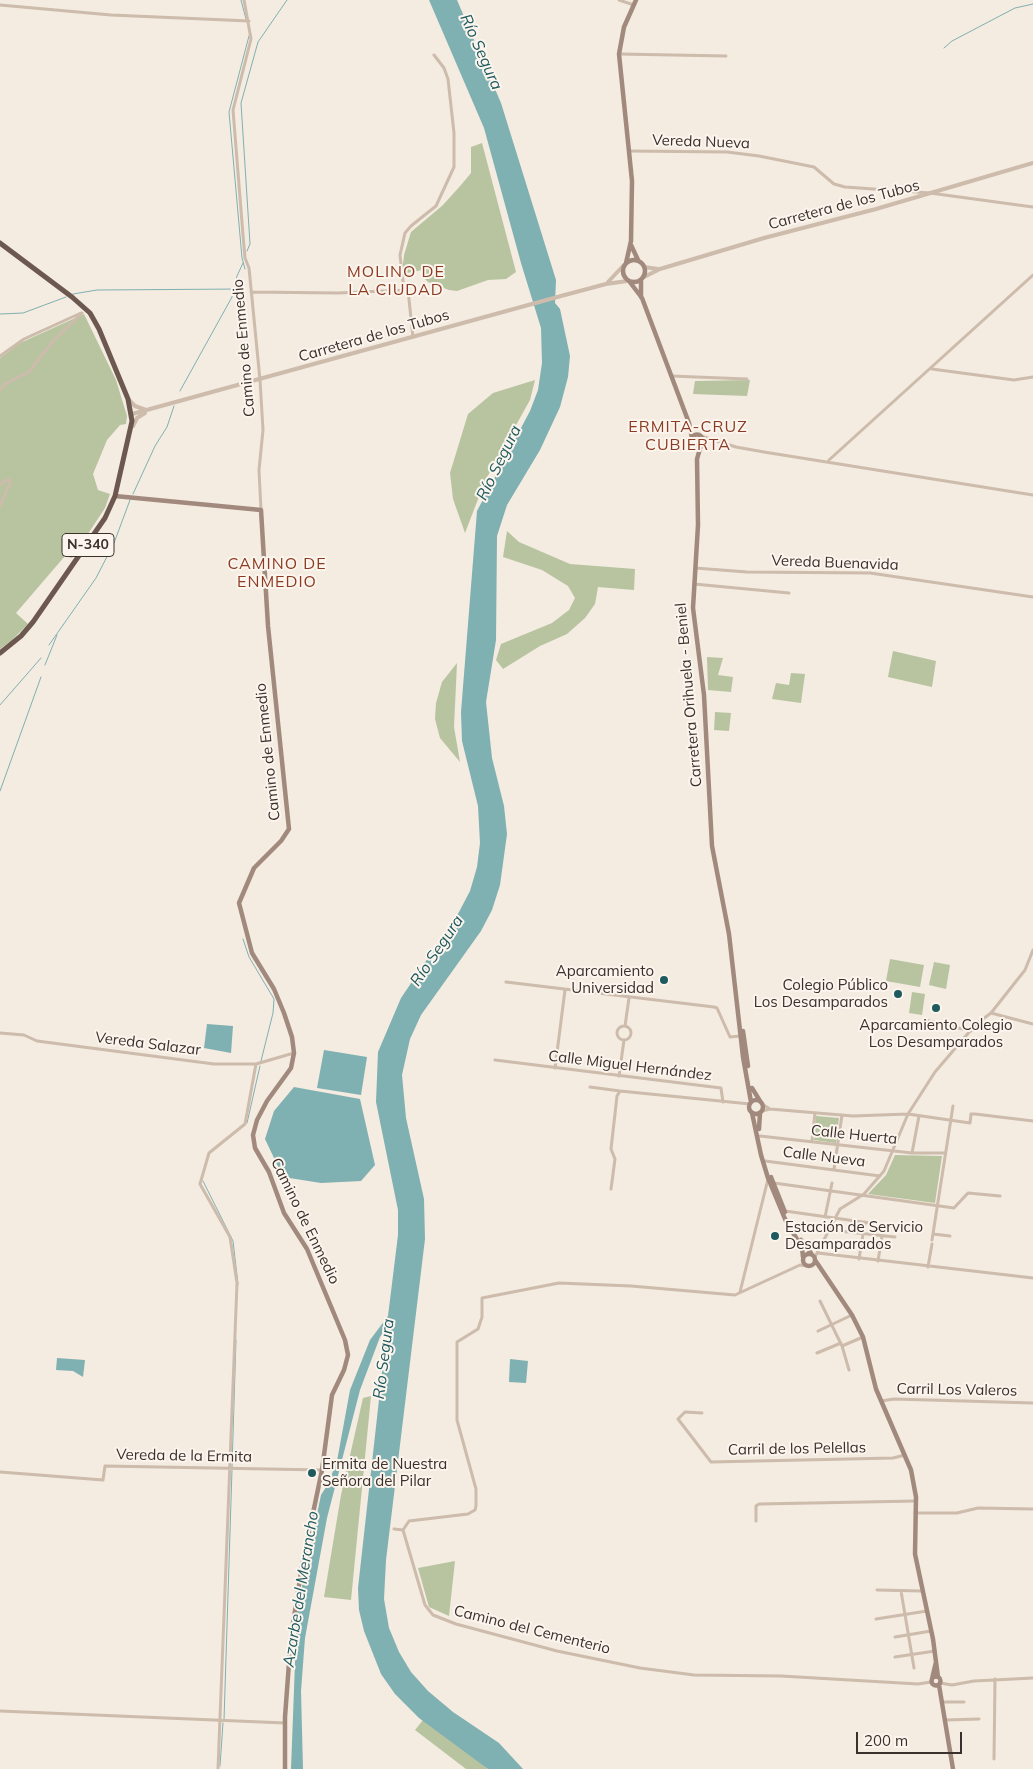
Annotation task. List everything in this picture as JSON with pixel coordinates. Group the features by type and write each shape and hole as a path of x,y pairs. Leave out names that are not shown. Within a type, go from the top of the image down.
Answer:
{"highway":[{"name":"N-340","path":"0,243 85,312 99,329 128,399 132,414 131,428 115,496 105,518 41,612 21,636 0,653"}],"main road":[{"path":"635,2 624,27 619,54 632,180 630,241 623,274 642,298 689,423 692,438 700,435"},
{"path":"630,241 635,257 644,267 642,298"},
{"path":"625,264 632,260 639,261"},
{"path":"628,281 635,282 642,278"},
{"path":"689,423 700,435 702,443 694,444"},
{"name":"Carretera Orihuela - Beniel","path":"692,438 698,459"},
{"name":"Carretera Orihuela - Beniel","path":"702,443 698,459 698,525 693,608 704,694 712,846 752,1087 761,1103"},
{"path":"115,496 261,510"},
{"name":"Camino de Enmedio","path":"261,510 268,626 289,829 281,841 254,868 239,902 252,953 274,989 292,1037 294,1053 291,1068 267,1101 257,1120 253,1135 255,1148 269,1172 284,1214 307,1249 345,1340 348,1355 344,1370 332,1396 322,1470 302,1566 291,1636 285,1723 285,1769"},
{"name":"Carretera Orihuela - Beniel","path":"732,958 751,1103 749,1108 752,1113"},
{"path":"751,1103 761,1103 760,1136 765,1161 785,1211 852,1315 863,1337 880,1402 911,1470 916,1501 915,1554 936,1653 936,1682 954,1769"},
{"path":"761,1112 752,1113 768,1178 785,1218 802,1248 803,1258 808,1266 824,1274"},
{"path":"803,1258 814,1256"},
{"path":"808,1266 814,1256"}],"street":[{"name":"Camino de Enmedio","path":"244,0 251,39 233,110 245,258 250,268 260,380 262,430 259,470 261,510"},
{"path":"619,0 635,2"},
{"path":"0,5 111,15 249,21"},
{"path":"619,54 726,56"},
{"path":"404,290 400,255 405,233 436,206 454,167 454,133 448,79 444,68 434,56"},
{"name":"Vereda Nueva","path":"630,151 727,152 759,156 814,167 834,184 845,187 930,193 1033,207"},
{"name":"Carretera de los Tubos","path":"642,278 660,269 1033,163"},
{"path":"606,284 625,264"},
{"name":"Carretera de los Tubos","path":"644,267 660,269"},
{"path":"829,461 1033,275"},
{"name":"Carretera de los Tubos","path":"132,414 561,296 606,284 628,281"},
{"path":"252,292 408,290 413,336"},
{"path":"0,356 24,339 85,312"},
{"path":"0,390 6,384 29,372 53,341 85,312"},
{"path":"931,369 1014,380 1033,377"},
{"path":"671,376 747,379"},
{"path":"128,399 135,406 149,410"},
{"name":"Carretera de los Tubos","path":"131,428 137,418 149,410"},
{"path":"700,435 745,448 1033,495"},
{"path":"702,443 712,440"},
{"path":"0,484 9,479 10,483 0,506"},
{"name":"Vereda Buenavida","path":"694,568 747,572 870,573 1033,597"},
{"path":"693,584 789,593"},
{"path":"814,1256 842,1207 864,1194 880,1176 894,1150 908,1114 935,1072 952,1050 991,1013 1025,970 1033,950"},
{"path":"506,982 717,1008 730,1037 741,1036"},
{"path":"555,1068 565,990"},
{"path":"625,1026 619,1028 617,1032 619,1039 624,1040 630,1037 631,1033 625,1026 629,998"},
{"path":"991,1013 1033,1024"},
{"path":"925,1020 971,1031"},
{"name":"Vereda Salazar","path":"0,1033 24,1035 37,1041 214,1064 256,1064 294,1053"},
{"path":"618,1076 624,1040"},
{"name":"Calle Miguel Hernández","path":"495,1060 721,1088 723,1102 751,1103"},
{"path":"218,1769 237,1283 230,1237 200,1184 209,1153 245,1124 256,1064"},
{"path":"590,1087 723,1102"},
{"path":"611,1189 615,1159 611,1149 617,1096 620,1091"},
{"path":"761,1103 770,1109"},
{"path":"928,1267 949,1120 953,1106"},
{"path":"761,1112 770,1109 842,1115 908,1114 970,1122 972,1114 975,1114 1033,1121"},
{"path":"812,1142 815,1113"},
{"path":"834,1169 842,1115"},
{"path":"912,1153 919,1116"},
{"name":"Calle Huerta","path":"760,1136 912,1153 945,1153"},
{"name":"Calle Nueva","path":"765,1161 880,1176"},
{"path":"740,1293 768,1178"},
{"path":"825,1217 832,1182"},
{"path":"774,1183 954,1208 968,1193 1000,1196"},
{"path":"765,1190 773,1190"},
{"path":"785,1211 891,1226"},
{"path":"859,1259 865,1222"},
{"path":"830,1230 895,1237"},
{"path":"933,1234 950,1236"},
{"path":"878,1261 882,1236"},
{"path":"814,1256 859,1259 1033,1278"},
{"path":"800,1265 803,1258"},
{"path":"394,1529 404,1530 409,1521 468,1514 475,1510 476,1489 457,1420 457,1342 478,1329 482,1317 482,1298 559,1283 631,1286 735,1295 800,1265 808,1266"},
{"path":"820,1301 842,1344 849,1370"},
{"path":"818,1331 852,1315"},
{"path":"817,1353 863,1337"},
{"name":"Carril Los Valeros","path":"880,1402 894,1399 1033,1403"},
{"name":"Carril de los Pelellas","path":"702,1413 685,1412 678,1419 711,1462 893,1458 905,1455"},
{"name":"Vereda de la Ermita","path":"0,1472 103,1480 105,1466 322,1470"},
{"path":"756,1521 756,1506 764,1503 916,1501"},
{"path":"915,1513 957,1513 978,1508 1033,1509"},
{"name":"Camino del Cementerio","path":"404,1530 428,1610 433,1615 456,1624 557,1651 640,1668 694,1675 781,1676 918,1684 936,1682"},
{"path":"877,1590 922,1591"},
{"path":"900,1590 914,1668"},
{"path":"876,1619 927,1610"},
{"path":"894,1636 932,1631"},
{"path":"895,1657 936,1653"},
{"path":"936,1682 947,1685 1033,1678"},
{"path":"994,1680 994,1759"},
{"path":"941,1701 964,1702"},
{"path":"0,1711 221,1722 285,1723"},
{"path":"945,1720 979,1719"}],"green space":[{"path":"482,143 516,272 506,279 488,280 457,291 428,282 423,277 422,270 402,274 404,255 411,232 443,205 471,173 471,147"},
{"path":"84,314 116,380 127,416 126,424 120,425 107,440 93,474 98,490 110,494 105,508 72,558 65,556 16,613 28,624 0,649 0,358 20,343"},
{"path":"535,380 530,400 485,481 465,533 453,499 450,473 468,414 493,393"},
{"path":"750,380 747,396 693,394 695,381"},
{"path":"507,531 519,542 570,564 635,569 634,590 598,587 595,604 585,618 567,634 540,646 503,669 496,660 501,644 552,623 569,610 575,598 568,586 542,570 503,557"},
{"path":"893,651 936,661 932,687 888,677"},
{"path":"707,657 723,658 718,675 733,677 731,692 708,690"},
{"path":"457,663 454,727 460,762 440,738 435,719 436,703 442,682"},
{"path":"791,673 805,674 801,703 772,699 776,683 789,685"},
{"path":"715,712 731,713 729,731 714,730"},
{"path":"890,959 924,965 920,987 886,981"},
{"path":"934,962 950,965 946,989 929,985"},
{"path":"912,992 925,994 922,1015 909,1013"},
{"path":"816,1116 839,1118 836,1143 814,1140"},
{"path":"895,1155 942,1156 935,1203 868,1194 886,1175"},
{"path":"371,1396 351,1600 324,1597 341,1495 363,1398"},
{"path":"455,1561 449,1616 429,1607 418,1568"},
{"path":"423,1720 488,1769 466,1769 415,1730"}],"water":[{"name":"Río Segura","path":"429,0 457,0 501,103 556,280 555,303 560,309 570,356 568,377 560,407 540,450 507,505 497,536 496,640 486,702 492,758 504,806 507,834 500,885 492,910 481,931 421,1015 410,1039 402,1075 406,1118 424,1199 425,1239 386,1560 384,1599 389,1628 399,1652 411,1672 428,1691 453,1712 499,1743 523,1769 488,1769 419,1718 395,1694 381,1674 364,1631 359,1610 358,1588 387,1328 380,1337 360,1390 327,1518 305,1638 301,1691 303,1769 291,1769 297,1610 321,1495 328,1484 337,1461 350,1390 370,1340 388,1316 398,1235 398,1210 376,1102 378,1052 401,998 459,912 470,891 477,867 480,843 478,806 462,741 461,712 477,511 530,411 538,390 542,363 541,328 484,128"},
{"path":"207,1024 233,1026 231,1053 204,1048"},
{"path":"324,1050 367,1057 361,1095 317,1088"},
{"path":"294,1087 360,1099 375,1165 361,1181 321,1183 283,1177 265,1139 274,1111"},
{"path":"57,1358 85,1360 83,1377 73,1371 56,1370"},
{"path":"510,1359 528,1361 526,1383 509,1382"}],"waterway":[{"path":"241,0 246,19"},
{"path":"247,251 250,244 241,103 258,42 287,0"},
{"path":"944,48 952,41 1015,8 1033,4"},
{"path":"245,269 242,258 229,112 249,36"},
{"path":"180,391 232,297 237,276 243,263"},
{"path":"73,294 97,290 244,289"},
{"path":"0,314 23,313 66,297"},
{"path":"133,494 155,446 167,427 174,406"},
{"path":"49,645 96,578 114,543 130,500"},
{"path":"45,665 57,635"},
{"path":"0,705 41,658"},
{"path":"0,791 41,677"},
{"path":"243,939 249,957 274,999 273,1013 261,1061"},
{"path":"247,1123 260,1066"},
{"path":"203,1181 233,1241 238,1284"},
{"path":"232,1467 236,1340"},
{"path":"224,1720 232,1470"},
{"path":"220,1766 223,1723"}],"place":[{"name":"Aparcamiento Universidad","path":"664,980"},
{"name":"Colegio Público Los Desamparados","path":"898,994"},
{"name":"Aparcamiento Colegio Los Desamparados","path":"936,1008"},
{"name":"Estación de Servicio Desamparados","path":"775,1236"},
{"name":"Ermita de Nuestra Señora del Pilar","path":"312,1473"}],"district":[{"name":"MOLINO DE LA CIUDAD","path":"396,281"},
{"name":"ERMITA-CRUZ CUBIERTA","path":"688,436"},
{"name":"CAMINO DE ENMEDIO","path":"277,573"}],"water label":[{"name":"Azarbe del Merancho","path":"301,1589"}]}
